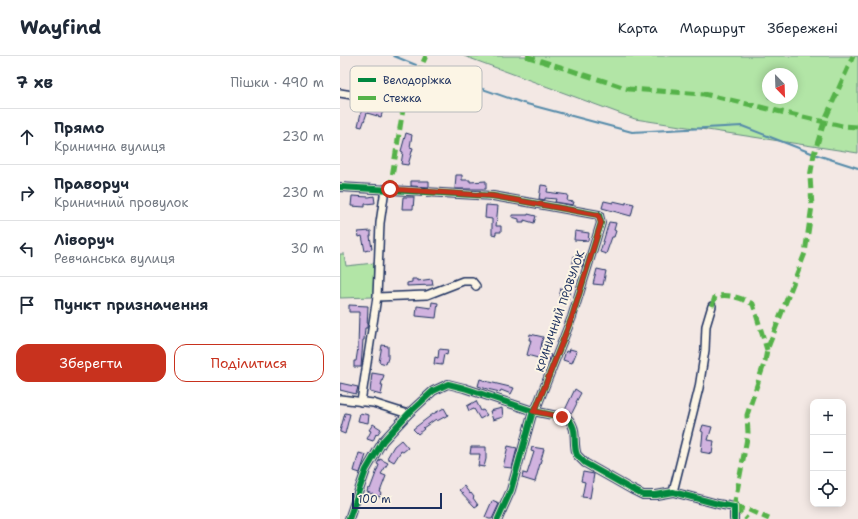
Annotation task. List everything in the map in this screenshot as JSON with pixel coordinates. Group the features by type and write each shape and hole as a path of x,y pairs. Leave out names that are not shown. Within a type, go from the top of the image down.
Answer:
{"street":[{"path":"340,93 350,95"},
{"path":"340,187 385,189 380,223 377,297 361,402"},
{"name":"КРИНИЧНИЙ ПРОВУЛОК","path":"385,189 493,196 598,215 601,223 572,317 537,406 533,411 511,490 498,519"},
{"path":"377,297 427,295 464,281 472,282 476,286"},
{"path":"673,492 699,388 705,350 706,326 712,306"},
{"path":"349,519 366,470 383,441 408,414 433,391 448,384 533,411 562,417 571,421 575,431 576,452 581,460 643,495 656,495 673,492 734,507 734,519"},
{"path":"340,399 373,403 408,414"}],"green space":[{"path":"464,56 858,56 858,153 635,119"},
{"path":"340,254 344,254 346,266 374,263 373,297 340,298"}],"building":[{"path":"361,112 382,112 381,117 367,113 362,127 358,126"},
{"path":"406,133 412,135 410,147 413,148 408,165 401,164 403,152 401,151"},
{"path":"456,175 462,175 462,180 470,180 470,182 486,181 486,189 455,189"},
{"path":"411,181 429,181 429,187 411,186"},
{"path":"541,185 548,186 547,192 568,195 567,201 574,202 573,205 555,202 556,199 539,199"},
{"path":"352,196 374,196 375,203 365,204 365,207 351,206"},
{"path":"403,197 414,197 413,209 402,209"},
{"path":"604,201 634,204 631,216 602,208"},
{"path":"486,205 498,206 496,226 501,226 501,232 496,232 496,235 492,234 492,219 485,218"},
{"path":"528,214 536,216 534,223 524,220 524,222 519,222 519,219 512,217 512,215"},
{"path":"609,222 616,223 614,230 616,231 614,237 612,237 606,254 600,252"},
{"path":"371,231 370,236 372,249 365,251 362,236 359,237 358,232"},
{"path":"575,231 589,233 588,241 574,240"},
{"path":"574,256 584,258 582,267 578,266 576,277 571,276"},
{"path":"597,269 606,271 603,285 593,284"},
{"path":"412,279 417,279 417,281 432,279 433,285 407,286 407,283 412,282"},
{"path":"561,288 570,290 568,300 559,298"},
{"path":"432,302 438,303 436,318 416,316 417,306 431,308"},
{"path":"349,305 368,306 367,328 365,328 363,340 361,367 354,367 354,361 356,361 358,348 359,312 349,312"},
{"path":"530,334 543,337 540,352 551,355 549,361 527,355 531,340 529,340"},
{"path":"382,345 388,346 388,358 386,364 379,362"},
{"path":"439,349 448,350 447,355 444,354 442,365 434,364 435,357 438,358"},
{"path":"570,349 577,351 572,363 563,360 566,351 569,352"},
{"path":"372,373 384,375 381,385 383,385 381,395 370,392"},
{"path":"480,379 514,388 511,394 501,390 500,392 487,389 478,386"},
{"path":"340,383 358,387 356,394 340,390"},
{"path":"575,389 581,393 572,413 565,410"},
{"path":"476,401 481,411 483,410 487,415 480,419 474,409 469,411 467,406"},
{"path":"444,408 448,415 437,421 436,419 423,428 424,429 418,434 413,429 433,414"},
{"path":"502,408 503,417 493,420 490,411"},
{"path":"345,413 350,414 345,434 340,431"},
{"path":"360,413 369,415 368,423 358,421"},
{"path":"373,424 381,429 377,435 376,434 373,441 367,439 371,431 369,430"},
{"path":"703,425 712,427 708,440 714,441 712,454 701,452 703,432 701,431"},
{"path":"401,440 408,448 403,452 401,451 394,462 387,458 394,446"},
{"path":"508,446 517,448 512,468 503,467"},
{"path":"471,447 486,447 484,467 478,466 480,454 470,454"},
{"path":"532,447 544,449 535,482 522,478 523,473 527,474 534,452 531,451"},
{"path":"359,453 366,455 360,473 354,471"},
{"path":"380,459 388,463 381,474 386,476 380,492 380,497 367,492 368,488 370,489 379,465 377,464"},
{"path":"583,472 594,474 590,498 582,497 585,482 581,481"},
{"path":"464,486 474,497 473,498 478,505 475,507 459,490"},
{"path":"492,501 499,504 492,519 489,519 485,517"}],"waterway":[{"path":"394,56 416,65"},
{"path":"482,89 523,103 632,132 742,126 814,154 858,168"}],"marked path":[{"path":"421,66 426,56"},
{"path":"526,56 629,89 704,94 842,126 858,127"},
{"path":"734,507 748,433 747,415 765,361 767,350 805,253 812,206 810,177 814,154 824,122 853,56"},
{"path":"390,189 403,112"},
{"path":"712,306 715,297 720,296 739,298 753,304 767,350"},
{"path":"734,507 747,509 769,519"},
{"path":"734,507 747,519"}],"cycle path":[{"path":"340,187 493,196 599,215 601,223 572,317 537,406 533,411 511,490 498,519"},
{"path":"349,519 366,470 383,441 408,414 433,391 448,384 533,411 567,418 573,426 577,455 585,463 643,495 656,495 673,492 734,507 734,519"}],"route":[{"path":"390,189 493,196 598,215 601,223 572,317 537,406 533,411 562,417"}]}
